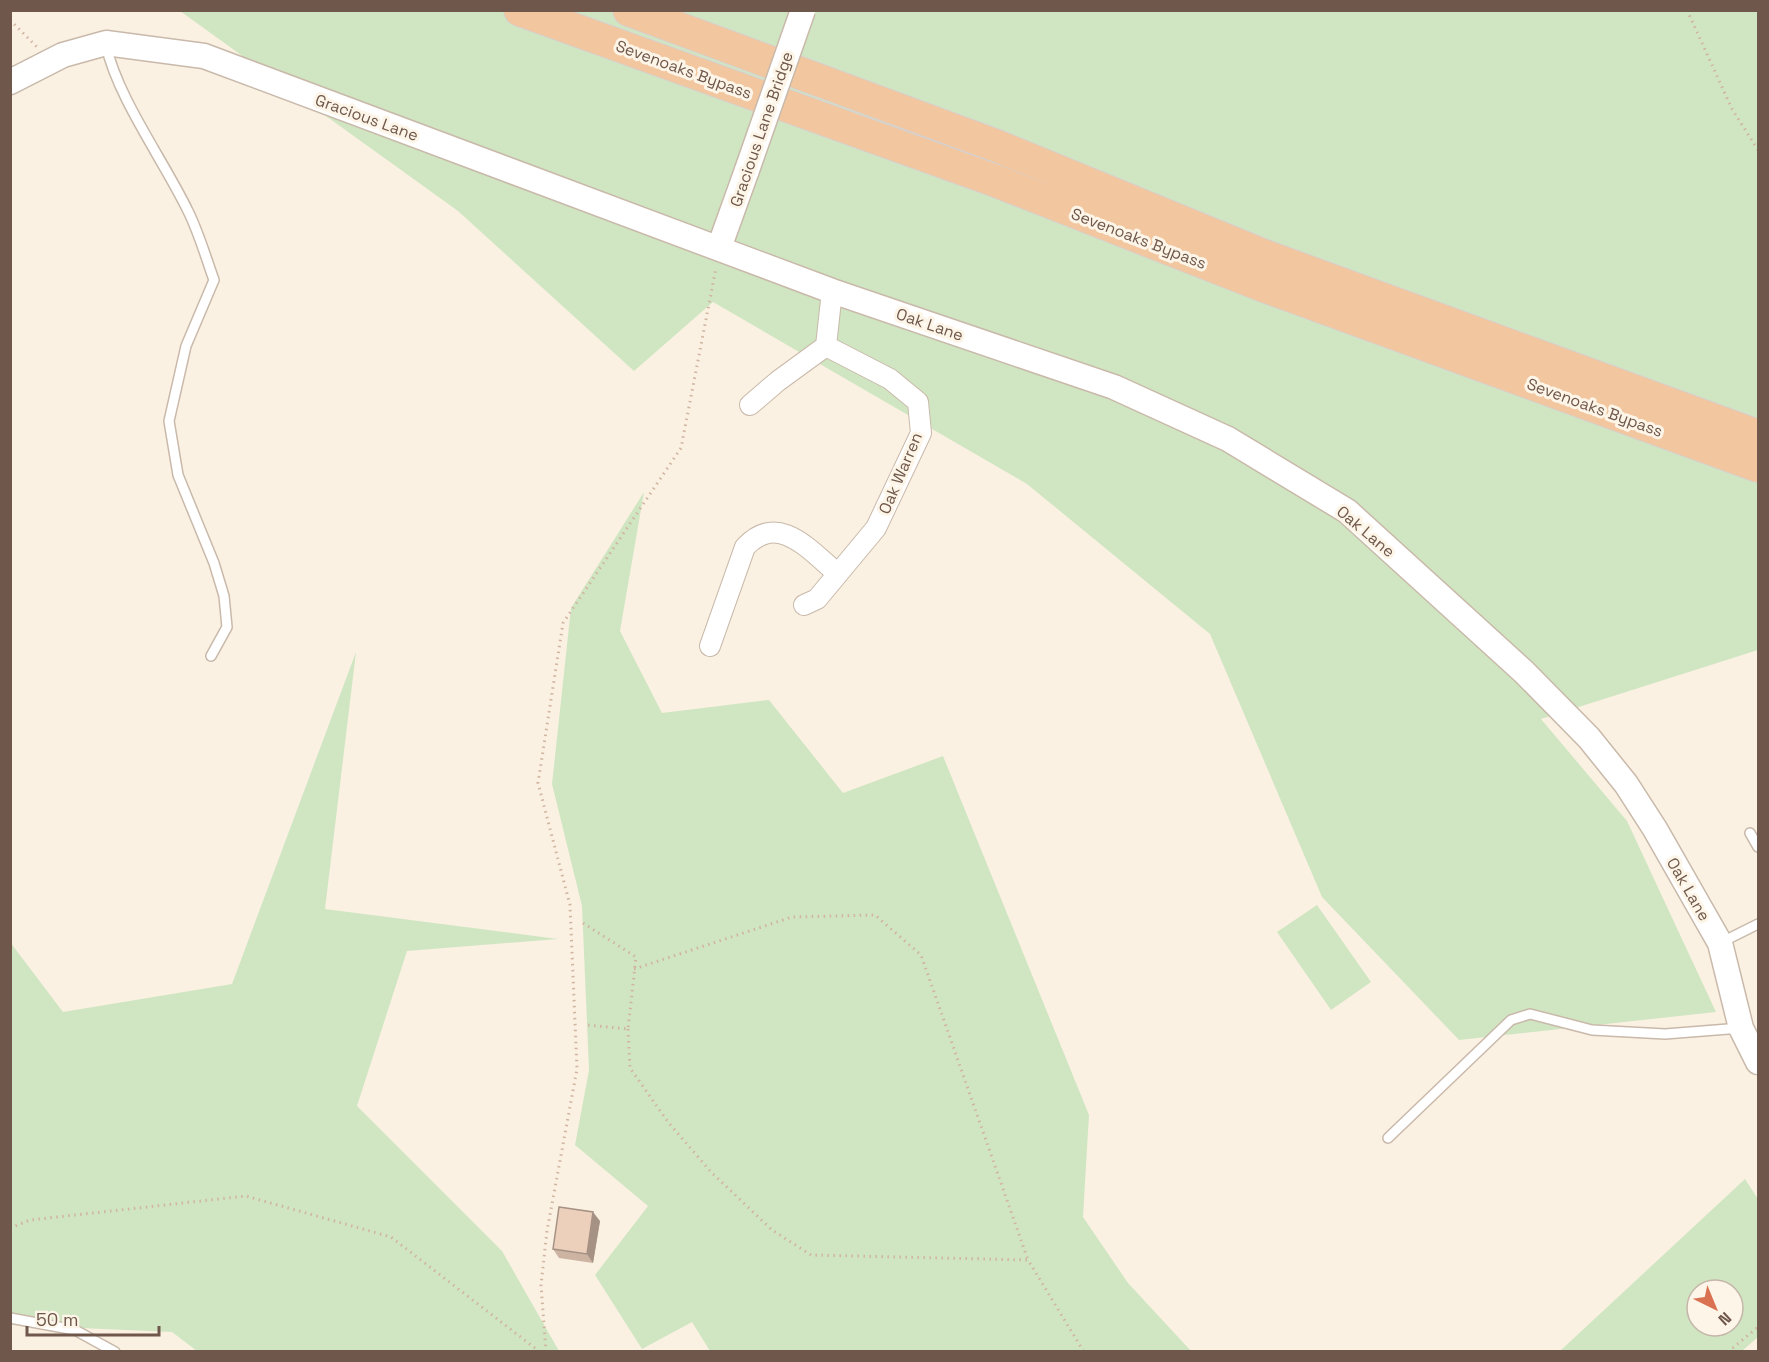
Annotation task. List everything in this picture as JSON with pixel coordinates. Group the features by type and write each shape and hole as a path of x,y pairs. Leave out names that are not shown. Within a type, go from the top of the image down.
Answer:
{"highway":[{"name":"Sevenoaks Bypass","path":"520,10 996,181 1264,286 1758,466"},
{"name":"Sevenoaks Bypass","path":"629,10 997,146 1276,260 1758,436"}],"street":[{"name":"Gracious Lane Bridge","path":"719,248 803,10"},
{"name":"Gracious Lane","path":"10,82 63,55 106,43 204,56 719,248"},
{"name":"Oak Lane","path":"719,248 832,291 1114,387 1228,439 1347,511 1524,672 1589,738 1626,784 1655,829 1720,943 1741,1028 1758,1062"},
{"path":"750,405 826,346 832,291"},
{"name":"Oak Warren","path":"804,605 817,599 876,528 921,433 918,402 890,379 826,346"},
{"path":"710,646 745,547 755,536 778,532 791,536 838,574"}],"lane":[{"path":"106,43 109,59 125,93 189,212 214,280 186,346 169,421 178,475 224,596 227,627 211,656"},
{"path":"1750,833 1758,847"},
{"path":"1720,943 1758,924"},
{"path":"1388,1138 1511,1020 1530,1014 1592,1030 1665,1034 1741,1028"},
{"path":"10,1318 75,1330 115,1352"}],"path":[{"path":"1687,10 1732,109 1758,150"},
{"path":"10,20 51,61"},
{"path":"546,1352 541,1285 547,1231 577,1069 570,905 538,783 554,680 563,624 681,448 719,248"},
{"path":"634,969 792,917 874,915 921,955 1028,1260 1084,1352"},
{"path":"583,923 636,957 628,1029 630,1068 668,1122 711,1172 772,1230 811,1255 1028,1260"},
{"path":"587,1025 628,1029"},
{"path":"10,1228 30,1220 246,1196 391,1237 540,1352"},
{"path":"1728,1352 1758,1327"}],"green space":[{"path":"180,11 1758,11 1758,650 1541,719 1627,821 1716,1012 1459,1040 1322,897 1210,634 1027,484 713,302 634,371 458,211"},
{"path":"644,492 620,631 662,713 769,700 843,793 943,756 1089,1115 1083,1217 1128,1283 1191,1351 710,1351 692,1322 642,1349 595,1275 648,1206 575,1145 589,1070 582,906 552,784 571,608"},
{"path":"356,652 325,909 558,939 407,951 357,1106 502,1251 559,1351 197,1351 172,1332 11,1325 10,942 63,1012 232,984"},
{"path":"1317,905 1371,982 1331,1010 1277,932"},
{"path":"1745,1179 1758,1199 1758,1337 1742,1351 1560,1351"}],"building":[{"path":"559,1207 593,1212 587,1254 553,1249"}]}
